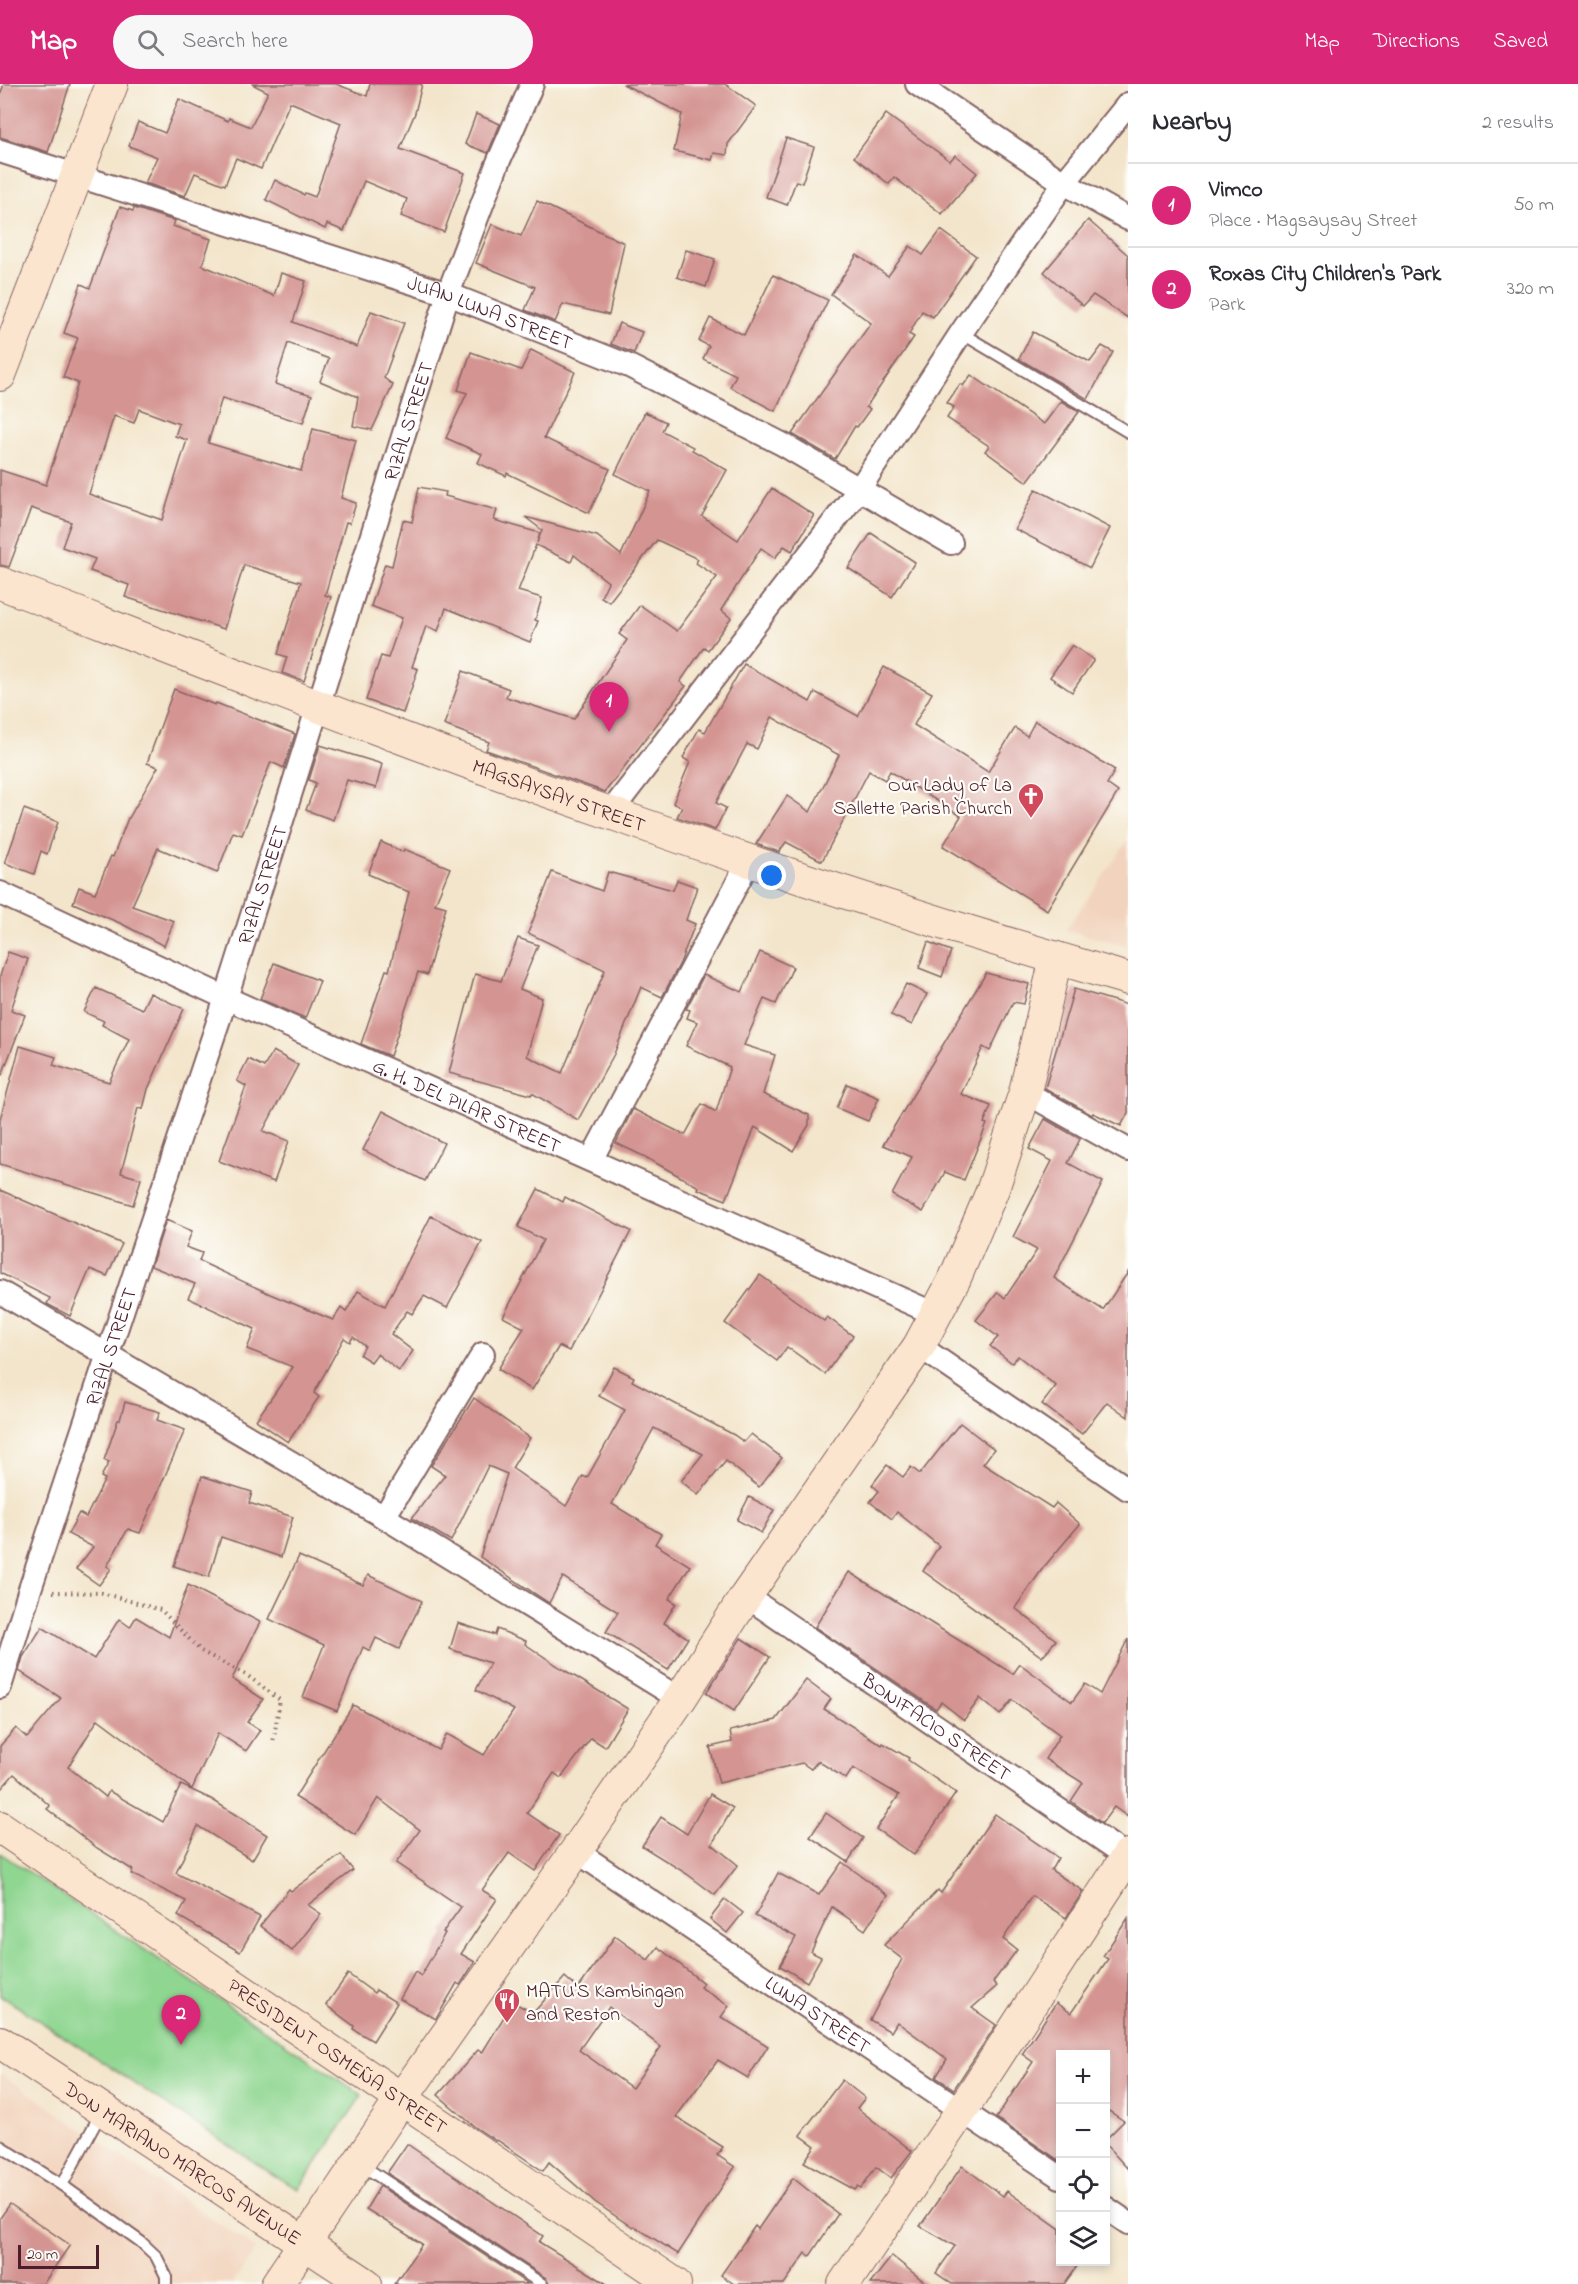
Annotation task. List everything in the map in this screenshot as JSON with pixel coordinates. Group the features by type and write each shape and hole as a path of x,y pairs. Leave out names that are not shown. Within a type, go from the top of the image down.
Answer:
{"street":[{"path":"0,375 112,84"},
{"name":"RIZAL STREET","path":"0,1687 29,1592 226,998 448,294 497,165 532,84"},
{"path":"917,84 1064,183 1128,219"},
{"path":"610,813 860,488 961,333 1064,183 1128,104"},
{"name":"JUAN LUNA STREET","path":"0,151 448,294 628,366 784,446 860,488 951,543"},
{"name":"MAGSAYSAY STREET","path":"0,583 319,707 610,813 749,861 1128,979"},
{"path":"591,1160 749,861"},
{"name":"G. H. DEL PILAR STREET","path":"0,893 226,998 935,1314"},
{"path":"277,2284 402,2098 576,1851 746,1596 919,1346 955,1278 993,1189 1025,1092 1056,958"},
{"path":"1025,1092 1128,1150"},
{"path":"0,1292 384,1516 680,1698"},
{"path":"919,1346 1128,1489"},
{"path":"384,1516 483,1354"},
{"name":"BONIFACIO STREET","path":"746,1596 1128,1857"},
{"name":"PRESIDENT OSMEÑA STREET","path":"0,1827 675,2284"},
{"name":"LUNA STREET","path":"576,1851 1056,2174"},
{"path":"844,2284 962,2110 1128,1857"},
{"name":"DON MARIANO MARCOS AVENUE","path":"0,2042 366,2284"},
{"path":"1110,2211 1128,2223"}],"lane":[{"path":"961,333 1128,432"},
{"path":"62,2185 102,2111"},
{"path":"0,2146 62,2185 141,2242 156,2256 166,2276 166,2284"},
{"path":"358,2163 542,2284"}],"path":[{"path":"29,1592 102,1593 161,1610 201,1651 248,1676 280,1700 273,1743"}],"shaded area":[{"path":"1128,840 1128,946 1066,930"},
{"path":"0,2073 256,2249 233,2284 0,2284"}],"green space":[{"path":"0,1853 362,2095 299,2189 280,2179 0,1995"}],"building":[{"path":"4,84 70,84 48,152 0,137 0,95"},
{"path":"252,84 336,84 367,96 370,84 422,84 415,113 400,149 465,173 444,232 401,216 407,199 364,181 344,231 327,224 325,229 266,200 275,180 304,195 305,193 315,197 341,123 290,102 261,169 236,158 225,185 195,173 185,196 145,183 157,157 129,146 138,122 165,133 179,99 228,121 229,118 251,127 268,92"},
{"path":"623,84 725,84 756,106 728,144 727,155 714,153 712,160 674,151 682,114"},
{"path":"476,114 500,124 488,153 465,144"},
{"path":"886,114 950,161 955,155 977,173 942,214 894,177 889,184 854,157"},
{"path":"786,138 814,147 802,183 796,181 787,205 766,197"},
{"path":"537,201 624,243 609,315 563,304 555,322 525,310 535,287 476,263 492,224 521,236"},
{"path":"120,207 133,211 134,208 175,221 173,226 211,239 202,265 274,296 281,273 306,281 293,322 357,347 371,311 404,323 384,378 393,385 372,430 353,426 358,397 320,381 329,359 288,343 275,384 312,395 303,423 222,398 208,443 301,471 313,429 356,440 341,498 356,503 350,523 346,522 325,595 331,597 304,681 282,673 287,657 278,654 301,582 244,565 224,629 125,597 129,585 90,571 95,559 62,547 71,522 31,508 9,567 0,565 0,470 46,485 78,383 63,377 78,338 64,333 81,284 90,288","holes":["139,409 179,424 175,436 187,440 162,520 89,494 114,416 134,423"]},
{"path":"1088,220 1128,255 1128,318 1093,295 1083,306 1044,272"},
{"path":"941,230 976,256 933,317 922,311 909,334 914,337 866,407 870,409 857,427 855,426 835,459 792,434 871,323 831,294 857,255 888,276 910,246 923,255"},
{"path":"686,250 715,259 706,287 677,277"},
{"path":"773,275 828,300 775,411 730,387 736,375 703,359 709,346 699,341 710,318 744,335"},
{"path":"619,323 642,332 634,353 611,344"},
{"path":"1033,332 1090,362 1102,346 1113,352 1088,399 1019,359"},
{"path":"531,350 575,372 544,438 610,469 589,513 507,473 506,476 478,463 482,454 446,438 467,393 458,390 471,352 521,370"},
{"path":"971,375 1044,424 1061,401 1079,412 1027,482 985,451 989,446 947,418 954,407 947,403 960,384 963,386"},
{"path":"645,412 666,422 662,431 693,447 692,450 727,470 702,516 738,540 772,488 814,515 792,551 784,546 775,558 761,548 721,610 731,618 708,650 704,647 680,682 686,686 605,792 486,750 489,742 444,725 463,671 509,689 506,697 574,719 627,640 619,634 640,605 677,631 717,577 696,563 698,559 657,540 609,602 601,597 608,582 574,555 571,562 536,545 518,591 542,598 535,620 538,621 530,642 446,608 438,631 426,626 412,667 418,669 403,713 366,700 381,656 388,658 402,618 371,606 385,564 392,566 403,520 412,522 419,487 446,492 445,496 497,510 494,520 540,533 537,543 542,530 525,517 597,536 621,555 650,491 615,474"},
{"path":"1036,489 1110,528 1090,568 1015,529"},
{"path":"871,533 915,562 892,597 848,568"},
{"path":"1072,645 1094,660 1072,692 1050,677"},
{"path":"744,664 810,702 815,692 858,716 884,667 932,693 914,725 988,772 1015,728 1027,736 1035,721 1115,770 1107,784 1118,792 1047,910 943,846 961,816 890,771 885,780 869,771 822,861 786,842 779,852 756,844 787,796 810,812 839,755 772,717 757,749 747,744 716,803 726,808 715,830 677,817 682,807 673,803 690,762 683,758 699,729 705,732"},
{"path":"174,689 295,734 284,768 271,762 242,835 233,832 217,873 158,848 132,906 174,921 164,946 122,924 73,903 79,887 95,893 111,856 113,857 128,818 158,767 147,763"},
{"path":"320,745 382,764 376,788 347,780 333,820 306,810 316,783 309,780"},
{"path":"24,809 58,822 47,854 41,851 34,874 5,863"},
{"path":"381,842 450,868 435,904 446,907 427,975 418,972 390,1056 361,1044 386,970 389,971 409,892 368,874"},
{"path":"552,872 602,891 608,872 673,890 677,880 697,887 686,920 695,924 680,963 662,997 641,987 614,1054 578,1120 532,1093 531,1095 449,1073 475,974 501,981 518,938 538,945 520,989 542,998 527,1056 562,1073 605,970 528,933"},
{"path":"928,942 951,951 942,977 919,968"},
{"path":"8,952 28,959 11,1010 25,1015 2,1075 0,1075 0,976"},
{"path":"760,952 793,967 776,1004 764,999 744,1045 775,1055 763,1094 809,1115 809,1125 793,1151 755,1127 726,1200 698,1189 699,1187 616,1143 633,1109 685,1135 702,1104 716,1112 730,1067 686,1046 697,1022 687,1018 690,1010 686,1009 704,975 742,992"},
{"path":"274,963 320,981 305,1018 260,999"},
{"path":"986,973 1029,984 1024,1004 1013,1002 990,1051 983,1047 961,1094 991,1106 984,1123 987,1124 964,1180 945,1172 923,1212 892,1195 912,1157 883,1145"},
{"path":"906,984 927,994 912,1025 891,1015"},
{"path":"96,988 142,1009 150,993 184,1009 148,1089 143,1109 138,1108 121,1173 141,1179 133,1205 0,1164 0,1119 20,1046 56,1057 53,1065 109,1082 129,1039 102,1025 104,1021 84,1012"},
{"path":"1074,989 1128,1005 1128,1113 1121,1126 1093,1113 1092,1115 1045,1088"},
{"path":"273,1051 298,1065 263,1131 289,1141 274,1182 219,1161 246,1086 237,1081 248,1059 264,1067"},
{"path":"847,1084 879,1098 868,1121 837,1108"},
{"path":"383,1111 444,1143 425,1181 363,1150"},
{"path":"1045,1119 1080,1139 1068,1163 1103,1182 1054,1278 1103,1310 1128,1272 1128,1417 1107,1402 1082,1434 1042,1404 1056,1386 1018,1356 1012,1363 990,1346 998,1337 976,1320 998,1292 1005,1298 1037,1250 1013,1237 1052,1161 1029,1149"},
{"path":"538,1189 563,1202 565,1197 631,1231 569,1351 559,1346 532,1390 498,1369 524,1328 503,1317 543,1240 518,1227"},
{"path":"0,1190 122,1244 107,1276 90,1269 70,1316 47,1304 50,1298 0,1273"},
{"path":"431,1216 482,1242 447,1308 424,1296 412,1314 407,1311 391,1334 413,1351 399,1371 377,1354 371,1362 360,1355 365,1346 353,1337 350,1342 344,1338 314,1393 319,1397 288,1442 256,1420 293,1367 247,1349 255,1329 188,1298 195,1284 151,1266 166,1220 192,1231 186,1247 202,1253 199,1261 333,1320 341,1308 346,1312 358,1291 385,1306"},
{"path":"760,1275 824,1321 827,1317 853,1336 825,1374 787,1347 777,1361 725,1323"},
{"path":"614,1367 634,1377 632,1381 744,1442 751,1434 782,1458 759,1487 726,1461 698,1495 681,1481 703,1454 654,1428 612,1504 661,1534 655,1544 690,1566 669,1599 676,1603 664,1623 688,1638 668,1670 606,1632 618,1612 563,1577 549,1603 480,1557 507,1474 488,1466 451,1541 412,1518 445,1475 431,1466 474,1398 530,1438 512,1468 566,1506 583,1476 587,1478 625,1410 599,1396"},
{"path":"125,1402 160,1412 157,1420 185,1430 140,1533 128,1529 107,1566 111,1569 99,1585 76,1569 93,1547 68,1534 79,1513 86,1517 105,1479 101,1477 109,1462 104,1460"},
{"path":"960,1423 994,1449 983,1464 1052,1508 1056,1503 1080,1524 1043,1568 1015,1608 1056,1640 1042,1657 923,1571 939,1546 897,1512 892,1519 870,1502 879,1491 872,1485 887,1465 903,1477 911,1467 920,1474"},
{"path":"202,1476 252,1492 249,1503 293,1517 281,1557 221,1537 209,1577 174,1566"},
{"path":"749,1497 774,1510 761,1533 737,1520"},
{"path":"299,1556 363,1585 368,1575 422,1601 399,1649 376,1638 370,1651 363,1647 337,1711 303,1697 324,1645 269,1619"},
{"path":"849,1572 1013,1674 1020,1664 1072,1702 1085,1684 1100,1694 1128,1639 1128,1817 1114,1807 1102,1823 1071,1801 1083,1783 1045,1759 1060,1735 1012,1700 1000,1715 980,1698 964,1720 941,1702 936,1709 815,1627"},
{"path":"188,1585 260,1622 232,1679 263,1699 247,1722 260,1730 246,1751 218,1733 192,1789 98,1719 68,1767 106,1797 109,1791 163,1822 181,1785 211,1799 267,1835 252,1860 198,1826 176,1873 260,1917 240,1952 178,1916 186,1901 131,1874 133,1870 97,1848 47,1809 50,1806 14,1774 0,1790 0,1746 16,1728 27,1738 61,1698 19,1671 23,1657 42,1627 94,1659 119,1619 130,1627 136,1617 169,1637"},
{"path":"458,1623 495,1635 497,1629 526,1641 525,1644 561,1668 628,1709 605,1747 591,1738 561,1778 554,1773 527,1813 559,1835 535,1871 509,1853 482,1890 497,1899 461,1954 475,1962 460,1985 457,1983 436,2019 400,1999 415,1972 421,1976 445,1933 443,1932 461,1907 396,1863 420,1830 378,1798 355,1835 295,1797 353,1705 438,1750 447,1734 484,1755 514,1710 476,1690 490,1663 450,1649"},
{"path":"741,1638 770,1657 734,1711 706,1693"},
{"path":"806,1680 831,1699 824,1709 882,1745 883,1743 909,1758 908,1760 956,1793 914,1855 876,1829 899,1795 853,1768 846,1779 818,1761 811,1769 802,1763 719,1783 710,1747 732,1742 730,1731 776,1720"},
{"path":"710,1794 733,1808 712,1844 738,1865 715,1895 687,1874 642,1846 661,1817 687,1834"},
{"path":"826,1813 863,1838 848,1862 810,1837"},
{"path":"995,1814 1058,1858 1051,1870 1083,1891 1066,1918 1032,1896 1003,1939 1017,1950 993,1982 997,1986 972,2008 996,2025 954,2089 936,2077 947,2059 897,2022 891,2032 870,2020 902,1959 884,1945 938,1890 941,1893"},
{"path":"341,1855 353,1870 308,1905 321,1914 292,1951 260,1926 289,1889 291,1891"},
{"path":"842,1862 888,1895 865,1930 832,1907 811,1952 821,1957 807,1982 780,1966 796,1937 755,1916 778,1873 819,1895"},
{"path":"725,1899 743,1913 727,1933 710,1919"},
{"path":"1128,1918 1128,2169 1110,2149 1110,2135 1124,2121 1110,2112 1110,2050 1056,2050 1056,2158 996,2118 1033,2062 1022,2054 1056,2003 1071,2013 1108,1959 1103,1956"},
{"path":"615,1936 648,1960 658,1947 703,1983 700,1987 729,2006 721,2017 768,2046 748,2078 718,2060 676,2117 723,2147 717,2155 735,2167 678,2254 634,2226 633,2228 595,2202 549,2162 543,2171 496,2141 475,2127 438,2095 478,2050 482,2053 513,2002 533,2013 565,1977 578,1989","holes":["609,2007 661,2047 632,2088 579,2050"]},
{"path":"348,1974 374,1993 376,1990 397,2003 373,2041 353,2029 354,2026 326,2005"},
{"path":"842,2080 865,2098 857,2108 912,2151 891,2178 876,2167 861,2188 858,2186 855,2190 804,2162 815,2146 800,2135"},
{"path":"407,2144 543,2236 539,2242 607,2284 549,2284 546,2278 387,2173"},
{"path":"962,2166 1003,2196 1007,2191 1056,2226 1056,2266 1077,2266 1064,2284 952,2284 936,2273 955,2246 920,2226"},
{"path":"793,2178 838,2214 810,2256 806,2253 784,2284 734,2284 721,2275 755,2226 758,2229"},
{"path":"380,2186 528,2284 394,2284 422,2244 366,2209"},
{"path":"10,2204 70,2245 43,2284 0,2284 0,2218"},
{"path":"892,2256 927,2284 870,2284"}],"place":[{"name":"Vimco","path":"609,732"},
{"name":"Our Lady of La Sallette Parish Church","path":"1031,819"},
{"name":"MATU'S Kambingan and Reston","path":"507,2024"},
{"name":"Roxas City Children's Park","path":"181,2045"}]}
